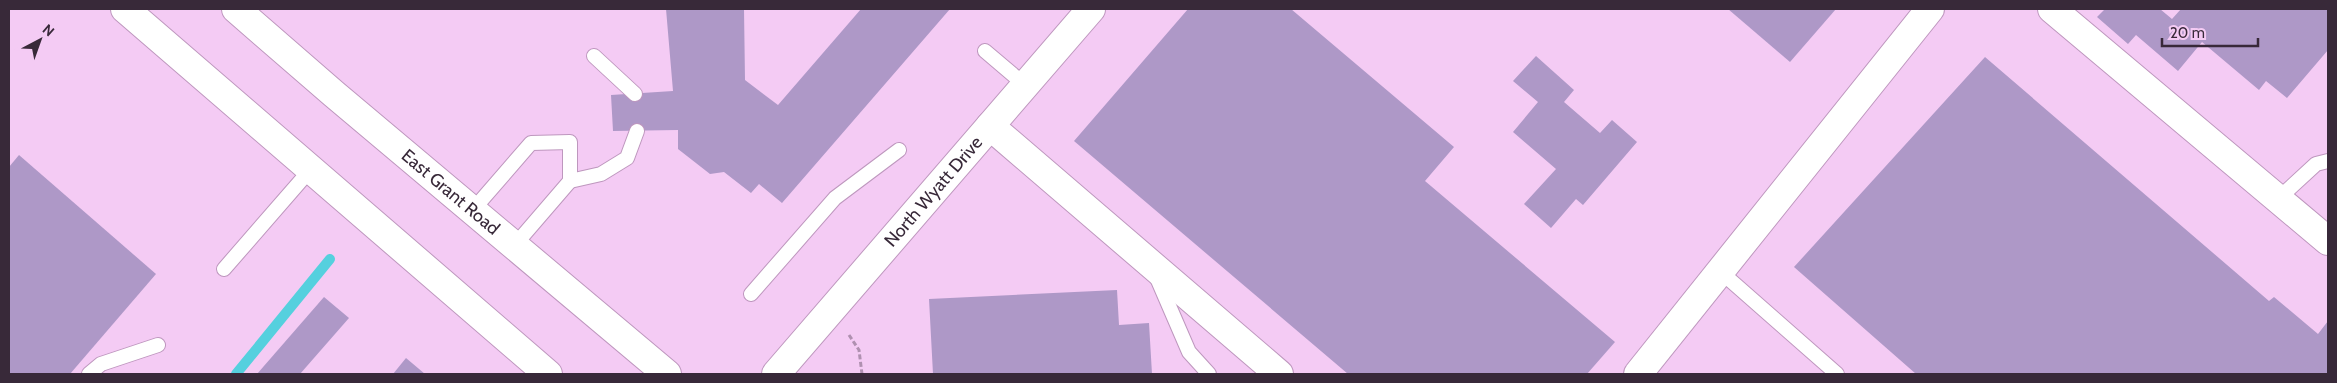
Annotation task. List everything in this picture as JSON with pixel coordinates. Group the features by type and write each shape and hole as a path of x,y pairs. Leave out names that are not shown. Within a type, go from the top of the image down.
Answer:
{"street":[{"path":"125,9 548,374"},
{"name":"East Grant Road","path":"236,9 472,211 667,374"},
{"name":"North Wyatt Drive","path":"776,374 1091,9"},
{"path":"1638,374 1930,9"},
{"path":"2065,13 2328,241"},
{"path":"990,126 1279,374"}],"lane":[{"path":"984,51 1025,85"},
{"path":"594,56 635,94"},
{"path":"514,246 570,181 601,174 626,158 637,131"},
{"path":"472,211 531,143 570,142 570,181"},
{"path":"751,294 835,198 899,150"},
{"path":"2278,198 2316,164 2328,161"},
{"path":"224,269 311,169"},
{"path":"1152,265 1189,352 1209,374"},
{"path":"1721,272 1837,374"},
{"path":"89,374 101,364 158,345"}],"path":[{"path":"831,310 859,350 862,374"}],"building":[{"path":"666,9 744,9 745,80 778,105 861,9 950,9 782,203 759,184 751,193 724,172 710,174 678,149 678,130 613,131 611,95 673,91"},
{"path":"1188,9 1291,9 1454,147 1425,181 1615,342 1587,374 1348,374 1074,141"},
{"path":"1728,9 1836,9 1790,62"},
{"path":"2105,9 2160,9 2172,19 2181,9 2328,9 2328,50 2287,98 2266,81 2259,90 2202,42 2178,71 2136,35 2128,44 2097,17"},
{"path":"1536,56 1574,90 1564,102 1600,133 1612,120 1637,142 1583,205 1576,199 1551,228 1524,204 1556,169 1513,132 1538,102 1513,81"},
{"path":"1985,57 2269,301 2274,297 2318,334 2328,321 2328,374 1916,374 1794,267"},
{"path":"19,155 156,274 70,374 9,374 9,167"},
{"path":"1117,290 1119,325 1149,323 1152,374 933,374 929,299"},
{"path":"324,297 349,318 300,374 257,374"},
{"path":"406,358 425,374 393,374"}],"waterway":[{"path":"236,374 330,259"}]}
